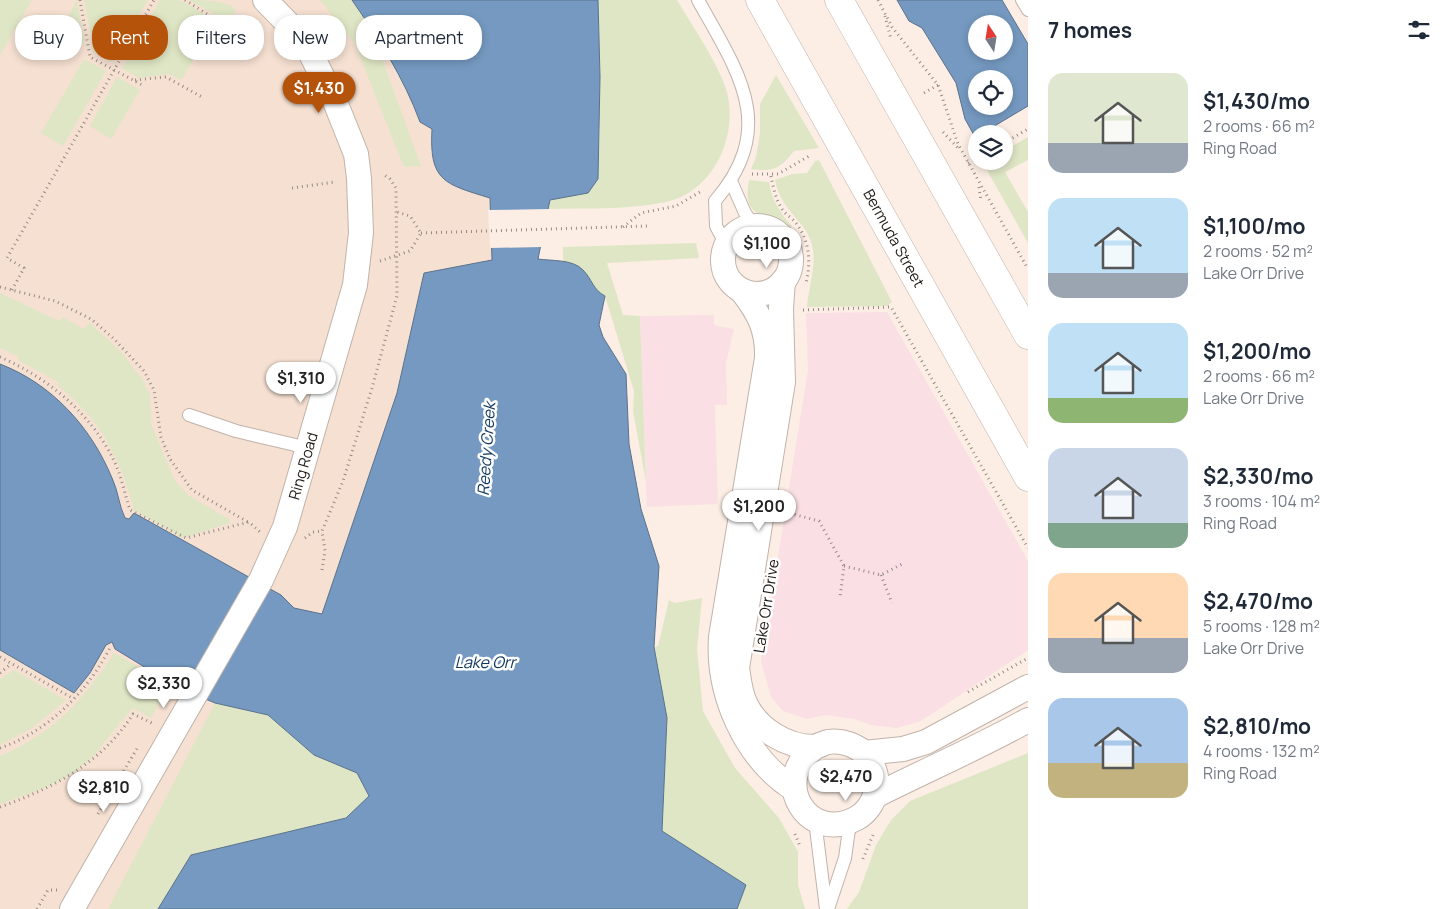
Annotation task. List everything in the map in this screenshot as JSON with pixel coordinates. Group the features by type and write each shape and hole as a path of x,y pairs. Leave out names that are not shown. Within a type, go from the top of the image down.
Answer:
{"main road":[{"name":"Bermuda Street","path":"760,0 1028,477"},
{"path":"839,0 1028,335"}],"street":[{"name":"Ring Road","path":"72,909 261,580 285,527 358,269 361,223 356,154 336,104 304,40 265,0"},
{"path":"742,291 757,294 764,293 778,286 783,281 791,260 786,244 776,232 754,226 738,232 726,245 723,267 734,285 742,291 763,322 767,338 768,358 721,637 721,666 730,703 744,733 777,778 794,789"},
{"name":"Lake Orr Drive","path":"783,281 781,308 783,382 737,668 746,706 760,723 772,734 783,740 815,747"},
{"path":"864,753 903,748 926,742 1028,687"},
{"path":"875,796 876,773 864,753 853,745 827,742 815,747 805,754 798,764 794,776 794,789 797,801 805,812 815,820 833,824 850,822 861,816 875,796 915,775 969,752 1028,720"}],"lane":[{"path":"698,0 732,61 742,83 748,108 748,134 742,158 732,182 715,201 716,226 726,245"},
{"path":"1022,0 1028,10"},
{"path":"732,182 745,213 754,226"},
{"path":"189,415 236,431 308,448"},
{"path":"815,820 827,909"},
{"path":"827,909 842,868 849,841 850,822"}],"path":[{"path":"80,0 90,57 144,86"},
{"path":"12,290 24,268 7,258 154,0"},
{"path":"185,0 209,15"},
{"path":"878,0 892,27 938,85 958,144 968,163"},
{"path":"134,80 166,77 202,97"},
{"path":"924,93 938,85"},
{"path":"1013,138 1028,129"},
{"path":"972,170 1028,269"},
{"path":"322,570 325,552 322,531 346,471 397,296 396,188 390,179 383,174"},
{"path":"771,176 773,188 782,210 797,224 807,243 810,267 804,292"},
{"path":"292,188 335,182"},
{"path":"623,227 641,213 676,206 704,190"},
{"path":"397,212 410,216 421,232"},
{"path":"421,232 647,226"},
{"path":"358,269 410,251 421,232"},
{"path":"0,287 55,301 91,319 113,338 144,371 154,390 161,437 170,459 192,490 248,522 263,534"},
{"path":"803,301 803,319"},
{"path":"803,310 891,307 1028,548"},
{"path":"0,357 27,370 42,380 82,414 116,466 130,510 186,538 248,522"},
{"path":"782,511 783,506"},
{"path":"788,512 819,521 844,566 840,597"},
{"path":"301,541 313,532 322,531"},
{"path":"844,566 881,575 904,563"},
{"path":"881,575 892,603"},
{"path":"0,748 44,725 74,699 102,664 111,646"},
{"path":"0,658 74,699"},
{"path":"0,674 11,664"},
{"path":"0,807 58,783 86,766 103,751 133,714 155,725"},
{"path":"860,868 877,829"},
{"path":"37,909 48,890"}],"shaded area":[{"path":"0,0 352,0 362,15 356,15 356,60 389,60 411,97 420,122 432,129 431,153 457,188 490,198 492,260 424,273 397,393 322,614 191,856 158,909 0,909"},
{"path":"887,312 1028,561 1028,650 921,721 897,728 871,725 854,719 826,715 807,719 783,711 771,697 761,662 808,370 806,313"},
{"path":"714,315 714,325 734,329 726,363 727,405 715,405 718,504 647,507 640,316"}],"green space":[{"path":"0,0 32,0 23,15 15,15 15,29 0,55"},
{"path":"77,0 80,15 69,15"},
{"path":"84,0 148,0 139,15 92,15 92,51"},
{"path":"160,0 178,0 206,15 178,15 178,60 193,60 181,80 169,74 139,78 122,68 126,60 168,60 168,15 152,15"},
{"path":"189,0 221,2 236,10 234,14 215,15"},
{"path":"320,0 352,0 362,15 356,15 356,47 346,33 346,15 332,15"},
{"path":"598,0 677,0 708,51 724,83 729,101 730,120 727,138 711,172 699,185 684,196 652,205 548,209 550,200 588,193 599,162 600,77"},
{"path":"82,28 84,39 82,45"},
{"path":"84,59 106,71 63,146 41,133"},
{"path":"361,60 382,60 421,166 404,167"},
{"path":"776,75 819,148 794,151 785,162 776,168 765,170 751,169 756,157 760,133 760,104"},
{"path":"117,77 140,90 111,139 90,126"},
{"path":"1028,137 1028,160 1013,168 1013,146"},
{"path":"819,160 892,302 887,306 807,307 814,257 813,250 806,231 783,201 775,180 792,174 807,173 815,161"},
{"path":"987,170 1009,170 1005,172 1028,212 1028,243"},
{"path":"749,180 769,182 777,206 792,226 790,227 764,216 752,209 747,193"},
{"path":"696,243 699,258 607,263 623,315 640,316 646,482 633,411 634,391 605,296 597,292 582,269 563,261 563,247"},
{"path":"0,293 59,321 63,317 83,329 90,323 121,352 146,384 144,386 150,393 151,424 175,481 189,496 229,519 230,523 183,538 134,510 123,474 115,457 107,441 85,411 57,385 60,383 18,360 19,357 0,348"},
{"path":"702,598 697,649 703,711 735,768 779,818 798,852 798,885 805,909 737,909 745,885 662,831 667,718 654,647 658,646 669,600 675,603"},
{"path":"114,653 168,684 151,718 133,708 96,753 76,771 39,790 0,804 0,756 36,737 66,714 91,686"},
{"path":"14,670 66,700 32,728 0,745 0,679"},
{"path":"215,703 268,715 314,755 357,773 369,797 346,818 191,856 158,909 108,909"},
{"path":"1028,753 1028,909 847,909 859,892 876,845 891,820 910,801"}],"water":[{"name":"Lake Orr","path":"352,0 598,0 600,77 598,179 588,193 550,200 538,259 568,262 579,266 586,273 595,288 605,296 599,325 603,337 626,374 629,444 641,509 659,566 654,647 667,718 662,831 746,885 737,909 158,909 191,855 346,818 369,796 357,773 314,755 268,715 215,703 179,688 115,649 112,642 106,645 90,673 74,693 0,650 0,364 19,373 53,395 81,425 103,459 114,483 125,518 129,519 134,513 281,595 294,608 322,614 397,393 424,273 492,260 490,198 451,184 437,170 433,160 432,129 420,122 414,106 390,60 482,60 482,15 362,15"},
{"path":"897,0 1002,0 1011,15 968,15 968,60 1013,60 1013,19 1028,44 1028,106 1013,115 1013,70 968,70 968,115 1013,115 996,125 968,125 965,119 956,83 922,28 909,21"}],"pier":[{"path":"550,209 542,247 490,248 488,210"}],"water label":[{"name":"Reedy Creek","path":"486,449"}]}
